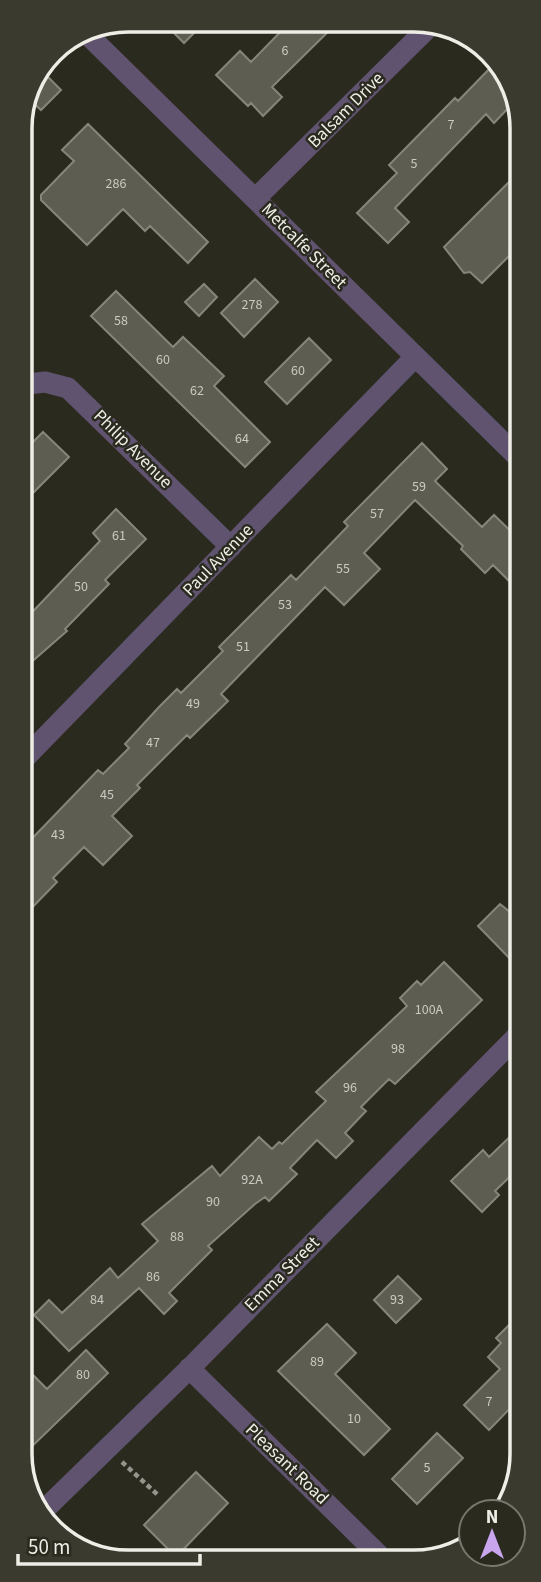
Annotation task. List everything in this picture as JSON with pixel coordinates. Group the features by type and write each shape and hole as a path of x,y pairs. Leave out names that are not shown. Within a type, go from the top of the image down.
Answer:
{"street":[{"name":"Balsam Drive","path":"256,198 424,32"},
{"name":"Metcalfe Street","path":"93,38 510,449"},
{"name":"Paul Avenue","path":"32,751 415,357"},
{"name":"Philip Avenue","path":"32,384 46,382 68,388 231,547"},
{"name":"Emma Street","path":"47,1507 189,1368 509,1044"},
{"name":"Pleasant Road","path":"189,1368 375,1551"}],"path":[{"path":"122,1461 158,1495"}],"building":[{"path":"172,31 196,31 184,43"},
{"path":"281,31 329,31 272,87 282,97 263,116 251,103 248,106 216,75 240,51 251,62"},
{"path":"490,69 500,85 508,108 494,123 486,114 395,208 409,222 388,243 357,213 397,173 389,165 455,98 458,101"},
{"path":"47,76 61,90 41,110 35,102"},
{"path":"88,124 208,242 188,263 150,226 145,231 123,209 87,245 41,200 41,195 74,161 62,150"},
{"path":"510,181 510,255 482,283 470,272 464,273 444,247"},
{"path":"255,279 278,302 244,337 221,313"},
{"path":"204,284 217,297 199,316 185,302"},
{"path":"116,291 173,347 183,337 224,376 214,386 270,442 245,467 91,316"},
{"path":"309,338 331,360 287,404 265,382"},
{"path":"43,432 69,457 32,494 32,443"},
{"path":"422,443 447,469 435,481 482,527 494,515 510,530 510,582 493,565 485,573 461,549 463,546 415,500 364,553 380,569 344,605 325,587 221,694 228,701 190,738 187,735 137,785 140,788 112,816 132,836 103,865 84,847 53,878 57,882 32,908 32,839 98,770 103,774 129,748 125,744 159,707 177,689 181,693 223,651 219,647 291,575 296,580 348,526 344,522"},
{"path":"116,509 146,539 105,580 109,584 65,629 67,631 32,662 32,612 100,541 93,533"},
{"path":"500,904 509,912 509,958 478,926"},
{"path":"444,962 482,1000 395,1084 389,1079 361,1107 366,1111 345,1133 353,1141 336,1158 317,1140 290,1168 297,1174 269,1201 265,1197 255,1204 208,1246 212,1250 169,1293 177,1301 164,1314 139,1288 69,1351 34,1315 49,1300 62,1313 110,1268 118,1278 158,1241 142,1224 212,1166 220,1176 259,1137 272,1149 279,1142 282,1144 326,1101 316,1092 407,1006 400,998 417,981 421,985"},
{"path":"509,1137 509,1177 495,1191 499,1195 482,1212 451,1181 483,1150 489,1157"},
{"path":"398,1276 421,1299 396,1323 374,1300"},
{"path":"327,1324 356,1353 335,1374 390,1429 364,1455 278,1371"},
{"path":"509,1325 509,1409 489,1430 464,1405 500,1369 488,1357 501,1343 496,1338"},
{"path":"86,1350 108,1373 32,1446 32,1376 47,1389"},
{"path":"437,1433 463,1458 417,1504 392,1479"},
{"path":"196,1472 228,1503 182,1551 170,1551 144,1525"}]}
